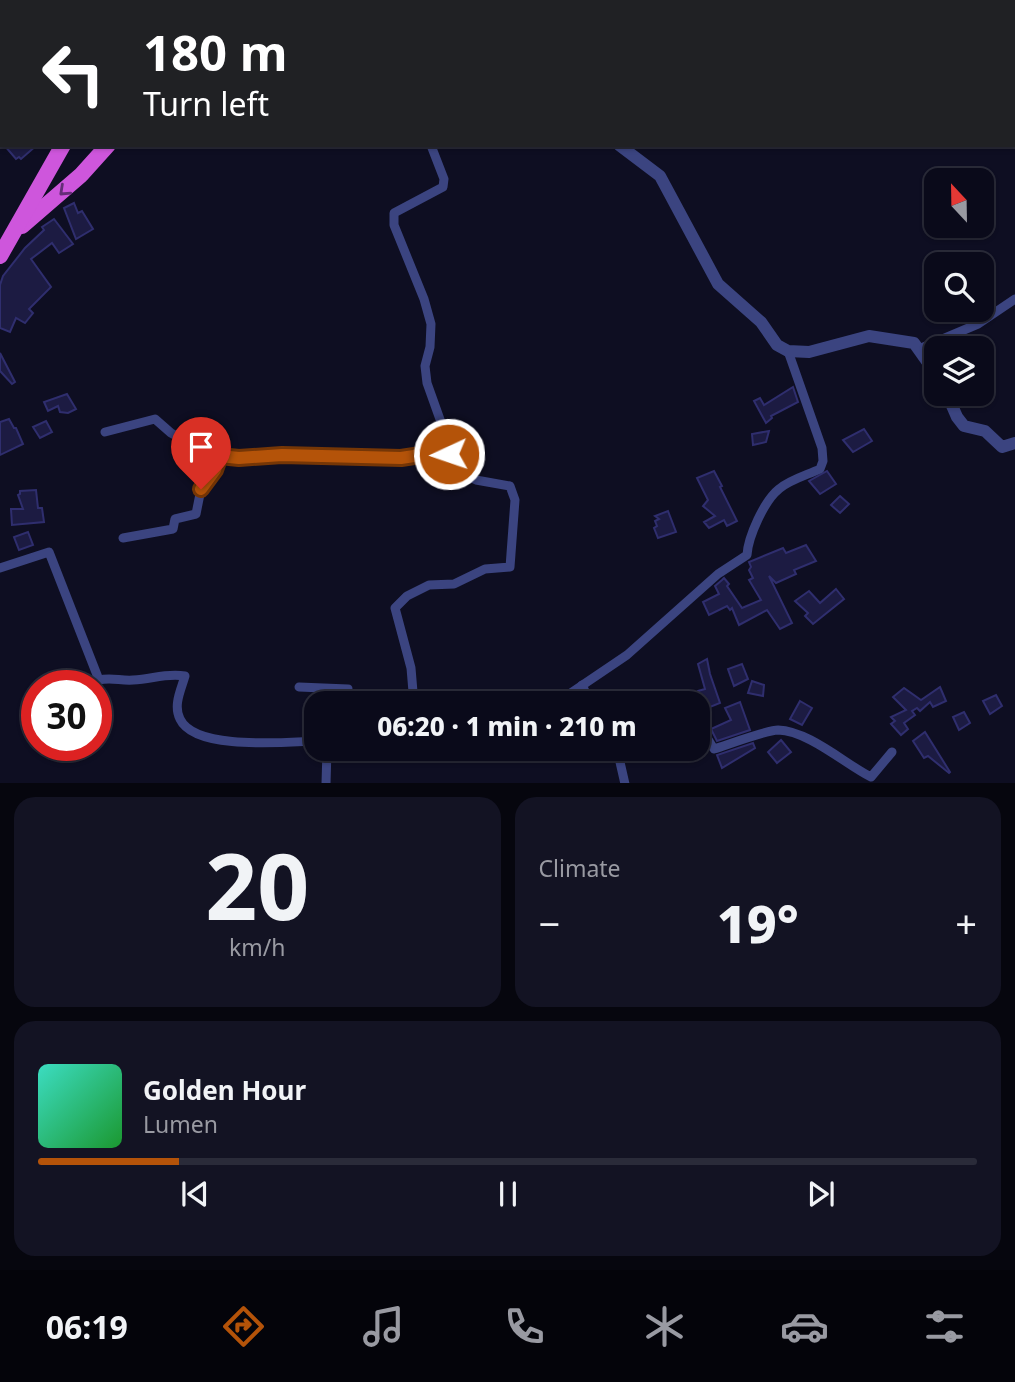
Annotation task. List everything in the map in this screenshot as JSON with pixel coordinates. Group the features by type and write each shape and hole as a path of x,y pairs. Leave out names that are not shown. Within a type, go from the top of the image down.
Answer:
{"highway":[{"path":"0,256 62,147"},
{"path":"15,232 81,175 106,147"}],"street":[{"path":"413,691 411,668 395,608 407,596 429,585 454,583 485,569 510,567 515,500 510,486 476,480 461,473 447,451 447,439 427,383 425,366 432,324 425,299 394,225 394,213 443,187 444,179 432,147"},
{"path":"622,147 660,176 718,284 761,322 777,345 788,351 809,352 869,336 914,343 924,356"},
{"path":"919,349 978,324 1015,299"},
{"path":"573,691 627,654 718,574 747,555 747,544 779,488 820,469 823,461 822,448 788,351"},
{"path":"952,406 964,426 985,431 1002,447 1015,443"},
{"path":"106,432 155,419 171,433 204,451 239,458 282,455 401,458 447,451"},
{"path":"123,538 173,529 175,519 196,514 201,489 215,470 220,456"},
{"path":"0,568 49,552 99,680 108,677 133,680 169,674 185,676 177,704 179,717 187,730 200,736 229,741 304,742"},
{"path":"582,685 585,691"},
{"path":"299,687 348,691"},
{"path":"710,742 714,749 777,730 802,737 871,777 892,752"},
{"path":"326,783 327,761"},
{"path":"620,761 625,783"}],"building":[{"path":"6,147 35,147 21,159 16,159"},
{"path":"74,203 78,213 82,211 93,229 76,239 64,208"},
{"path":"54,219 73,244 59,253 52,243 31,259 51,287 29,309 33,313 25,323 16,318 10,332 0,328 0,285 3,276 25,248 44,230 42,227"},
{"path":"0,353 15,382 12,384 0,371"},
{"path":"793,387 798,402 771,416 766,423 754,401 760,398 764,405"},
{"path":"67,394 76,409 68,413 60,412 58,406 48,411 44,402"},
{"path":"9,419 23,444 0,455 0,422"},
{"path":"46,421 52,432 40,438 33,427"},
{"path":"864,429 872,441 853,452 843,440"},
{"path":"769,431 766,442 753,445 752,434"},
{"path":"714,471 737,521 727,526 724,520 709,528 704,522 715,516 703,506 708,500 697,478"},
{"path":"827,471 836,484 820,494 809,481"},
{"path":"36,490 38,508 42,508 44,522 12,525 11,509 23,509 18,495 20,491"},
{"path":"840,496 849,504 840,513 831,505"},
{"path":"668,511 676,532 658,538 654,528 657,526 655,521 659,519 655,516"},
{"path":"28,532 33,545 19,550 14,537"},
{"path":"806,545 816,561 794,570 796,574 776,583 769,576 792,623 780,629 767,610 739,625 732,608 730,610 727,606 709,615 703,602 719,594 715,586 724,578 742,608 761,600 749,580 753,578 749,562 783,548 786,553"},
{"path":"836,589 844,599 813,624 805,616 808,613 795,601 809,591 820,603"},
{"path":"707,659 720,703 710,707 710,691 698,691 705,689 698,664"},
{"path":"742,664 748,679 734,686 728,669"},
{"path":"752,681 764,685 763,696 748,693"},
{"path":"940,687 946,701 933,707 930,702 920,711 917,708 912,711 915,715 904,723 908,729 901,735 891,724 895,721 891,717 906,710 893,697 904,688 921,700"},
{"path":"996,695 1002,706 990,714 983,701"},
{"path":"800,701 812,708 802,725 790,719"},
{"path":"740,702 750,730 717,741 711,729 731,720 725,708"},
{"path":"964,712 970,723 959,730 953,717"},
{"path":"925,732 949,773 928,756 924,758 913,741"},
{"path":"781,740 791,752 777,763 768,752"},
{"path":"753,743 755,748 722,768 717,755"}],"route":[{"path":"201,489 215,470 220,456 401,458 447,451 449,454"}]}
